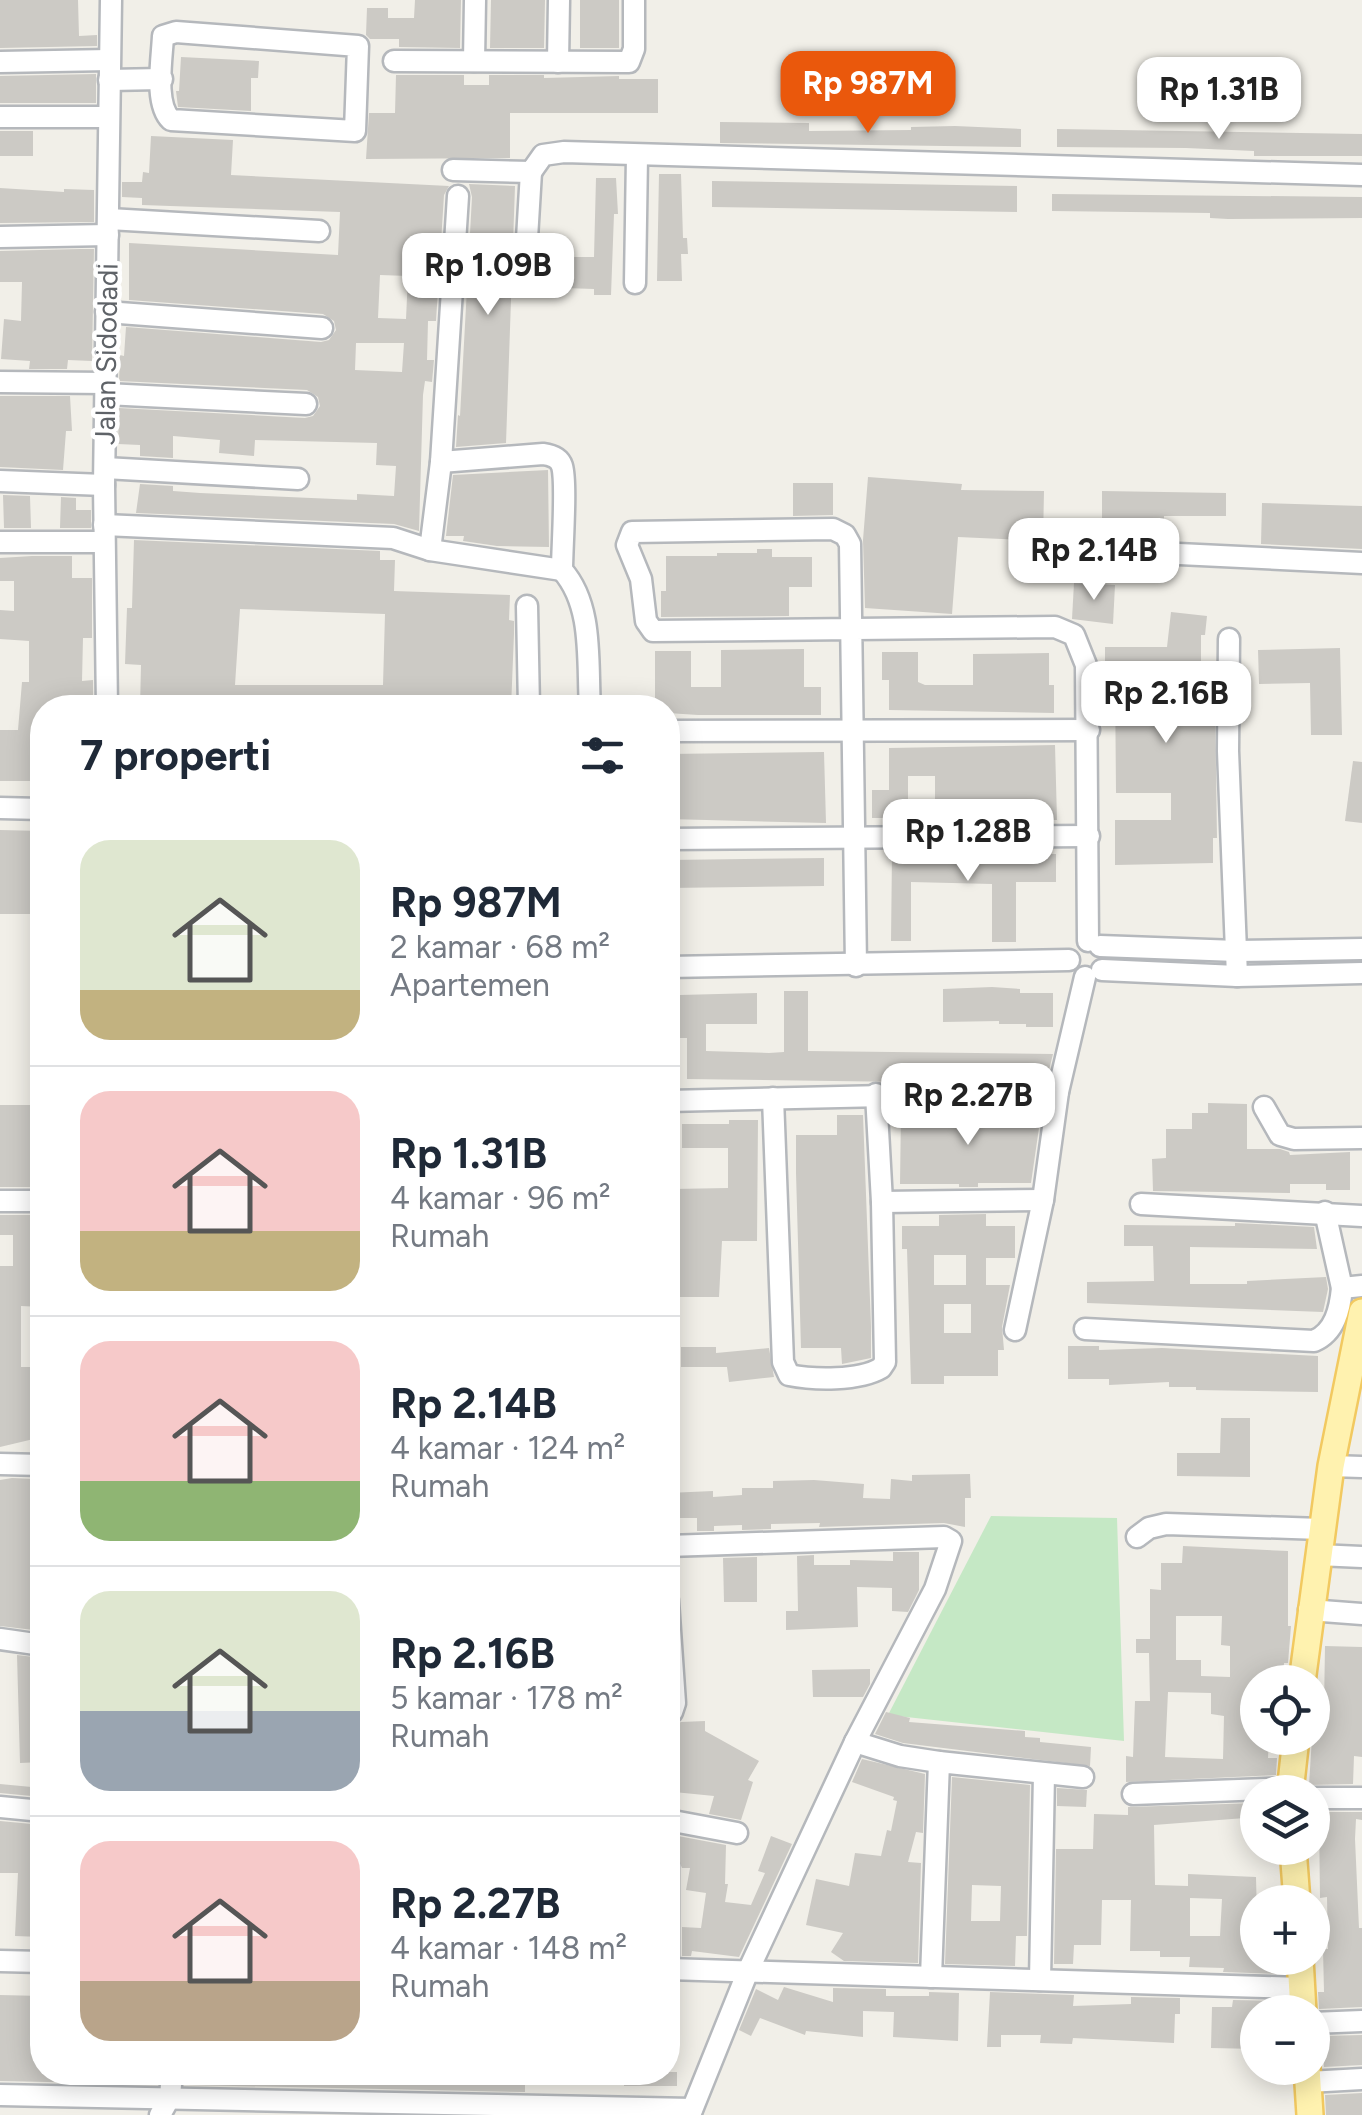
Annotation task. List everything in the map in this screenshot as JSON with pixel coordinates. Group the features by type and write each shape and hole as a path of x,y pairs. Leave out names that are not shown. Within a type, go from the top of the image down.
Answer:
{"main road":[{"path":"1304,1665 1331,1466 1362,1312"},
{"path":"1308,2085 1310,2115"}],"street":[{"name":"Jalan Sidodadi","path":"107,695 104,477 111,0"},
{"path":"474,61 475,0"},
{"path":"558,62 559,0"},
{"path":"394,62 628,62 634,50 634,0"},
{"path":"169,33 358,46 354,131 171,120 165,114 162,79 164,36 169,33"},
{"path":"0,62 109,70 162,79"},
{"path":"0,117 108,117"},
{"path":"525,272 531,172 537,159 552,153 1362,175"},
{"path":"635,283 637,156"},
{"path":"453,170 531,172"},
{"path":"430,550 442,462 458,196"},
{"path":"0,237 108,227 319,232"},
{"path":"106,312 322,328"},
{"path":"0,382 306,404"},
{"path":"442,462 554,456 562,466 562,570"},
{"path":"0,481 104,477 298,479"},
{"path":"856,966 856,836 850,630 850,544 839,530 629,534 627,545 641,578 646,621 653,632 850,630 1064,628 1078,640 1086,665 1094,944 1105,955 1093,973 1058,1092 1043,1200 1016,1330"},
{"path":"0,542 104,533 393,538 430,550 562,570 574,583 584,608 589,695"},
{"path":"1096,550 1362,562"},
{"path":"527,606 529,695"},
{"path":"1229,639 1228,751 1238,976"},
{"path":"680,730 1089,730"},
{"path":"0,808 30,808"},
{"path":"680,839 1089,836"},
{"path":"1362,948 1238,950 1094,944 1074,948 1069,960 1072,969 1093,973 1362,973"},
{"path":"680,967 1069,960"},
{"path":"680,1101 1058,1092"},
{"path":"773,1098 782,1354 784,1368 790,1375 808,1377 866,1374 881,1368 884,1362 876,1094"},
{"path":"1264,1107 1280,1135 1294,1139 1362,1138"},
{"path":"882,1202 1043,1200"},
{"path":"0,1201 30,1201"},
{"path":"1142,1204 1362,1216"},
{"path":"1085,1329 1314,1341 1327,1333 1352,1287 1325,1212"},
{"path":"0,1464 30,1465"},
{"path":"1331,1466 1362,1467"},
{"path":"1137,1537 1149,1528 1166,1524 1320,1542 1362,1556"},
{"path":"0,2095 40,2106 691,2112 748,1971 856,1742 935,1589 945,1566 950,1538 680,1546"},
{"path":"1310,1610 1362,1614"},
{"path":"0,1638 30,1644"},
{"path":"856,1742 900,1756 938,1762 1083,1776"},
{"path":"931,1977 938,1762"},
{"path":"1040,1980 1044,1774"},
{"path":"1133,1794 1240,1793"},
{"path":"1330,1796 1362,1798"},
{"path":"0,1807 30,1811"},
{"path":"680,1822 737,1833"},
{"path":"0,1961 30,1962"},
{"path":"680,1969 1040,1980 1240,1995"},
{"path":"1330,2022 1362,2020"},
{"path":"1330,2077 1362,2080"}],"green space":[{"path":"991,1516 1117,1518 1124,1741 888,1715"}],"building":[{"path":"0,0 78,0 79,36 97,35 97,46 0,48"},
{"path":"415,0 461,0 460,48 399,47 399,39 370,39 366,35 367,8 388,8 388,18 414,18"},
{"path":"491,0 545,0 544,48 490,48"},
{"path":"580,0 619,0 619,48 580,48"},
{"path":"181,57 259,61 258,78 251,78 251,111 178,107"},
{"path":"96,74 96,103 0,103 0,76"},
{"path":"396,75 464,75 464,85 489,85 489,75 658,79 658,113 510,113 510,158 366,159 369,113 395,113"},
{"path":"720,122 809,123 809,131 955,126 1021,129 1021,147 720,143"},
{"path":"1057,129 1362,134 1362,156 1254,156 1254,151 1057,147"},
{"path":"0,131 33,131 33,156 0,156"},
{"path":"151,136 233,140 231,175 449,186 444,195 436,321 428,321 427,360 434,360 432,382 425,381 423,395 419,531 394,524 136,513 140,484 200,493 357,500 357,494 394,496 396,466 376,465 377,443 255,440 254,456 219,453 220,440 173,436 173,458 140,456 140,445 118,444 119,408 305,418 313,416 320,406 318,397 307,390 119,381 126,327 321,342 329,340 336,330 334,321 323,314 129,300 129,243 338,255 340,212 142,205 142,198 122,197 122,182 142,182 143,172 149,173","holes":["380,275 408,276 406,319 378,318","356,343 404,343 402,372 355,370"]},
{"path":"659,174 681,174 683,238 687,238 688,254 681,254 682,281 657,281"},
{"path":"596,178 616,178 618,214 614,214 611,295 594,295 594,289 564,288 564,257 594,257"},
{"path":"712,181 1017,186 1017,212 712,207"},
{"path":"469,184 515,186 506,443 456,447 472,197"},
{"path":"0,188 94,190 94,222 0,223"},
{"path":"1052,194 1362,197 1362,218 1228,219 1210,218 1210,213 1052,211"},
{"path":"94,249 92,361 68,360 67,369 29,369 30,361 1,359 4,319 21,321 22,282 0,282 0,251"},
{"path":"0,396 70,396 72,431 66,431 63,470 0,467"},
{"path":"548,470 549,547 497,546 463,541 464,536 446,536 453,475"},
{"path":"868,477 962,484 961,490 1044,491 1043,541 958,537 952,614 865,608 863,540"},
{"path":"793,483 833,483 833,515 793,516"},
{"path":"1102,491 1226,493 1226,516 1164,516 1164,539 1102,536"},
{"path":"3,495 30,496 31,528 4,528"},
{"path":"61,497 76,498 76,510 91,510 91,528 60,528"},
{"path":"1262,503 1362,506 1362,549 1261,544"},
{"path":"134,540 380,551 380,560 395,560 394,591 510,595 509,620 514,621 511,695 140,695 141,665 125,664 127,608 132,608","holes":["240,609 385,614 383,685 235,685"]},
{"path":"757,549 772,549 772,557 812,557 812,587 789,587 789,616 661,617 666,556 757,553"},
{"path":"72,556 72,578 92,578 92,638 83,638 82,681 93,680 93,695 30,695 30,781 0,781 0,730 18,730 22,682 29,682 29,641 0,639 0,610 14,611 14,581 0,581 0,558"},
{"path":"1074,583 1115,585 1113,624 1072,619"},
{"path":"1171,612 1207,616 1205,635 1201,635 1201,680 1212,680 1215,700 1217,838 1213,838 1213,863 1115,865 1115,820 1171,820 1171,793 1116,793 1115,676 1105,676 1105,647 1167,647","holes":["1146,697 1174,697 1174,726 1146,726"]},
{"path":"1340,648 1342,735 1311,735 1310,683 1259,684 1258,650"},
{"path":"804,649 804,687 821,687 821,715 680,714 680,695 655,695 655,651 691,651 691,687 721,687 721,650"},
{"path":"882,652 918,652 918,682 925,685 973,685 973,654 1049,653 1054,713 889,710 889,680 882,680"},
{"path":"1055,745 1057,820 935,820 935,776 908,776 908,818 872,818 872,790 889,790 889,748"},
{"path":"824,752 826,823 680,819 680,754"},
{"path":"1353,761 1362,762 1362,823 1345,821"},
{"path":"0,830 30,831 30,914 0,914"},
{"path":"892,854 1056,854 1056,882 1016,882 1016,942 992,942 992,884 911,882 911,941 891,941"},
{"path":"824,858 824,886 680,888 680,860"},
{"path":"943,989 1020,989 1020,993 1053,993 1053,1027 999,1021 943,1022"},
{"path":"784,991 808,991 808,1051 1053,1054 1047,1078 906,1082 687,1079 687,1038 680,1038 680,995 757,993 757,1024 706,1024 706,1051 769,1053 784,1052"},
{"path":"1208,1103 1247,1104 1247,1149 1280,1149 1290,1155 1350,1152 1350,1190 1326,1190 1326,1184 1290,1184 1290,1193 1153,1191 1152,1159 1166,1158 1166,1129 1192,1129 1192,1113 1208,1113"},
{"path":"0,1105 30,1105 30,1187 0,1187"},
{"path":"901,1112 1041,1114 1031,1183 978,1183 978,1187 900,1184"},
{"path":"837,1115 863,1115 871,1326 871,1358 842,1364 841,1348 801,1348 796,1173 796,1135 837,1135"},
{"path":"729,1120 758,1120 757,1241 722,1241 719,1297 680,1297 680,1189 728,1188 728,1148 682,1148 682,1124 729,1124"},
{"path":"986,1214 986,1226 1015,1226 1015,1258 986,1258 986,1285 1010,1285 1002,1327 1004,1350 998,1350 998,1376 944,1376 944,1384 911,1384 907,1249 902,1249 902,1226 939,1226 939,1215","holes":["934,1255 966,1255 966,1285 934,1285","944,1304 971,1304 971,1333 944,1333"]},
{"path":"0,1215 30,1215 30,1306 21,1306 21,1367 30,1367 30,1440 0,1447 0,1266 13,1266 13,1235 0,1235"},
{"path":"1235,1223 1314,1227 1317,1249 1190,1247 1190,1284 1326,1277 1328,1289 1323,1312 1087,1303 1087,1282 1154,1281 1153,1246 1124,1246 1124,1225"},
{"path":"1068,1346 1318,1356 1318,1392 1196,1390 1169,1387 1169,1382 1109,1385 1109,1379 1068,1379"},
{"path":"681,1347 716,1347 716,1353 769,1348 774,1377 729,1382 727,1367 681,1367"},
{"path":"1221,1418 1250,1418 1250,1477 1177,1476 1177,1453 1220,1453"},
{"path":"970,1474 971,1498 965,1498 965,1527 944,1523 819,1527 820,1523 771,1524 771,1529 742,1530 742,1525 714,1526 714,1531 697,1531 697,1518 680,1518 680,1492 713,1491 713,1497 742,1495 742,1488 773,1488 773,1481 814,1480 864,1484 863,1498 890,1499 891,1479 912,1481 912,1475"},
{"path":"30,1479 30,1630 0,1626 0,1480"},
{"path":"1183,1546 1288,1551 1288,1663 1240,1665 1240,1755 1277,1758 1276,1775 1126,1782 1126,1756 1133,1757 1135,1701 1150,1701 1149,1653 1136,1653 1136,1639 1150,1639 1150,1589 1161,1590 1161,1563 1182,1563","holes":["1176,1616 1222,1616 1221,1645 1230,1646 1230,1677 1201,1676 1201,1660 1176,1660","1168,1692 1211,1693 1211,1714 1224,1716 1223,1759 1165,1757"]},
{"path":"893,1552 919,1552 919,1590 908,1612 892,1611 892,1588 857,1587 858,1627 786,1630 786,1611 798,1611 797,1556 814,1555 814,1565 850,1565 850,1560 893,1561"},
{"path":"757,1557 757,1602 724,1602 723,1558"},
{"path":"1325,1646 1362,1647 1362,1757 1354,1756 1353,1784 1330,1785 1330,1775 1310,1775 1311,1755 1330,1755 1330,1665 1325,1665"},
{"path":"17,1655 30,1657 30,1763 20,1763"},
{"path":"870,1669 870,1684 863,1697 813,1697 812,1670"},
{"path":"886,1712 910,1718 909,1722 1025,1731 1025,1737 1040,1738 1040,1742 1091,1747 1090,1766 903,1743 875,1734"},
{"path":"705,1721 705,1731 759,1761 748,1780 753,1782 741,1820 709,1814 714,1796 680,1793 681,1722"},
{"path":"862,1759 925,1774 923,1833 916,1832 908,1862 921,1863 918,1963 844,1961 831,1952 843,1933 806,1925 816,1879 849,1886 855,1853 881,1856 887,1830 891,1831 897,1801 894,1797 852,1782"},
{"path":"952,1777 1030,1785 1027,1936 1016,1936 1015,1966 945,1964","holes":["972,1885 1001,1886 1000,1921 971,1921"]},
{"path":"0,1784 30,1787 30,1796 0,1793"},
{"path":"1057,1788 1087,1790 1086,1807 1057,1806"},
{"path":"1240,1804 1240,1818 1154,1825 1155,1885 1188,1886 1188,1874 1256,1877 1256,1885 1240,1885 1240,1973 1189,1967 1190,1957 1160,1957 1160,1951 1130,1951 1131,1900 1102,1900 1101,1945 1074,1945 1073,1964 1054,1964 1056,1849 1093,1849 1094,1814 1128,1815 1128,1807","holes":["1190,1898 1222,1899 1220,1936 1190,1936"]},
{"path":"1330,1812 1362,1812 1362,1820 1356,1819 1355,1839 1362,1928 1362,2007 1330,2008 1330,1995 1318,1995 1324,1992 1324,1975 1330,1975 1330,1885 1320,1885 1320,1865 1330,1865"},
{"path":"0,1821 30,1824 30,1937 15,1936 18,1873 0,1873"},
{"path":"680,1836 726,1845 725,1902 751,1905 765,1873 758,1871 771,1836 792,1844 739,1957 692,1951 691,1956 682,1956 682,1927 701,1928 706,1893 686,1890 690,1868 682,1868"},
{"path":"784,1987 833,2002 833,1988 886,1989 886,1996 959,1993 958,2041 893,2037 894,2012 863,2011 863,2037 806,2031 805,2035 760,2018 751,2036 739,2030 756,1989 778,2000"},
{"path":"990,1992 1074,1995 1073,2006 1131,2004 1131,1997 1180,1998 1180,2014 1175,2014 1174,2043 1073,2038 1072,2044 1040,2043 1041,2035 1001,2035 1001,2047 987,2047"},
{"path":"0,1995 30,1996 30,2082 0,2081"},
{"path":"1233,2000 1240,2000 1240,2049 1211,2048 1212,2007 1232,2007"},
{"path":"1362,2035 1362,2065 1330,2067 1330,2036"},
{"path":"188,2085 525,2085 525,2092"},
{"path":"1362,2093 1362,2115 1326,2115 1325,2095"}]}
